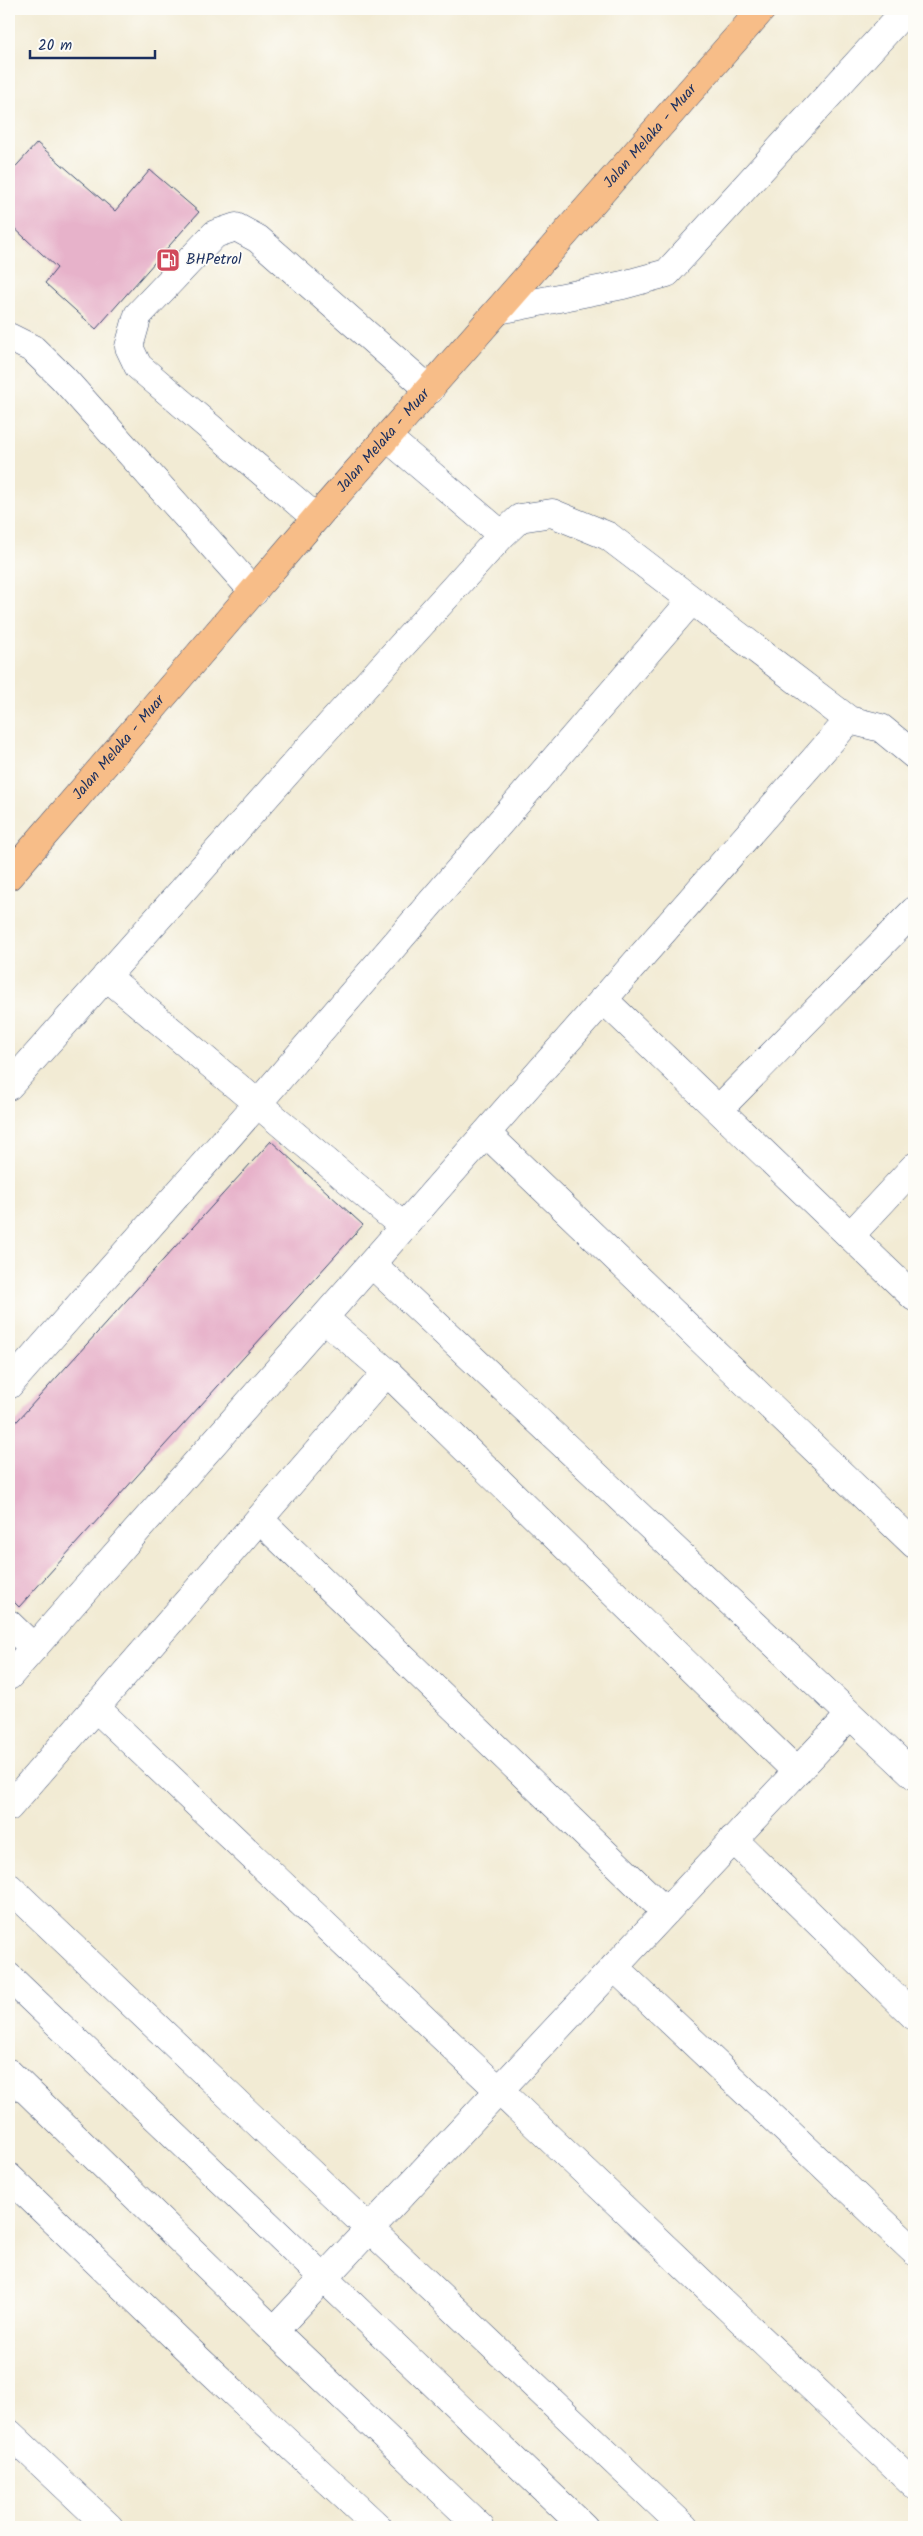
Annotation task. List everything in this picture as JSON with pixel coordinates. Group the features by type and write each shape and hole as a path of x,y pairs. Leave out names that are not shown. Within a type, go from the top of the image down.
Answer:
{"main road":[{"name":"Jalan Melaka - Muar","path":"9,876 316,518 762,9"}],"street":[{"path":"499,310 623,285 667,273 907,9"},
{"path":"316,518 138,366 129,347 138,315 215,234 236,227 258,239 430,390"},
{"path":"9,337 34,349 63,378 254,592"},
{"path":"388,438 502,535"},
{"path":"9,1086 502,535 520,518 552,513 608,536 849,720 881,728 914,755"},
{"path":"9,1385 258,1103 692,600"},
{"path":"9,1676 325,1319 849,720"},
{"path":"718,1109 914,911"},
{"path":"106,976 404,1227"},
{"path":"604,999 914,1297"},
{"path":"486,1133 914,1544"},
{"path":"850,1236 914,1167"},
{"path":"372,1264 914,1775"},
{"path":"325,1319 387,1372 797,1772"},
{"path":"9,1807 387,1372"},
{"path":"259,1519 666,1912"},
{"path":"9,1624 34,1648"},
{"path":"96,1707 914,2484"},
{"path":"274,2331 850,1715"},
{"path":"733,1839 914,2016"},
{"path":"9,1887 684,2527"},
{"path":"614,1967 914,2251"},
{"path":"9,1977 584,2527"},
{"path":"9,2073 274,2331 480,2527"},
{"path":"9,2177 199,2360 378,2527"},
{"path":"9,2434 109,2527"}],"building":[{"path":"37,143 115,211 150,170 199,212 96,329 45,283 57,268 9,223 9,174"},
{"path":"271,1141 363,1225 19,1607 9,1597 9,1430"}],"place":[{"name":"BHPetrol","path":"168,260"}]}
